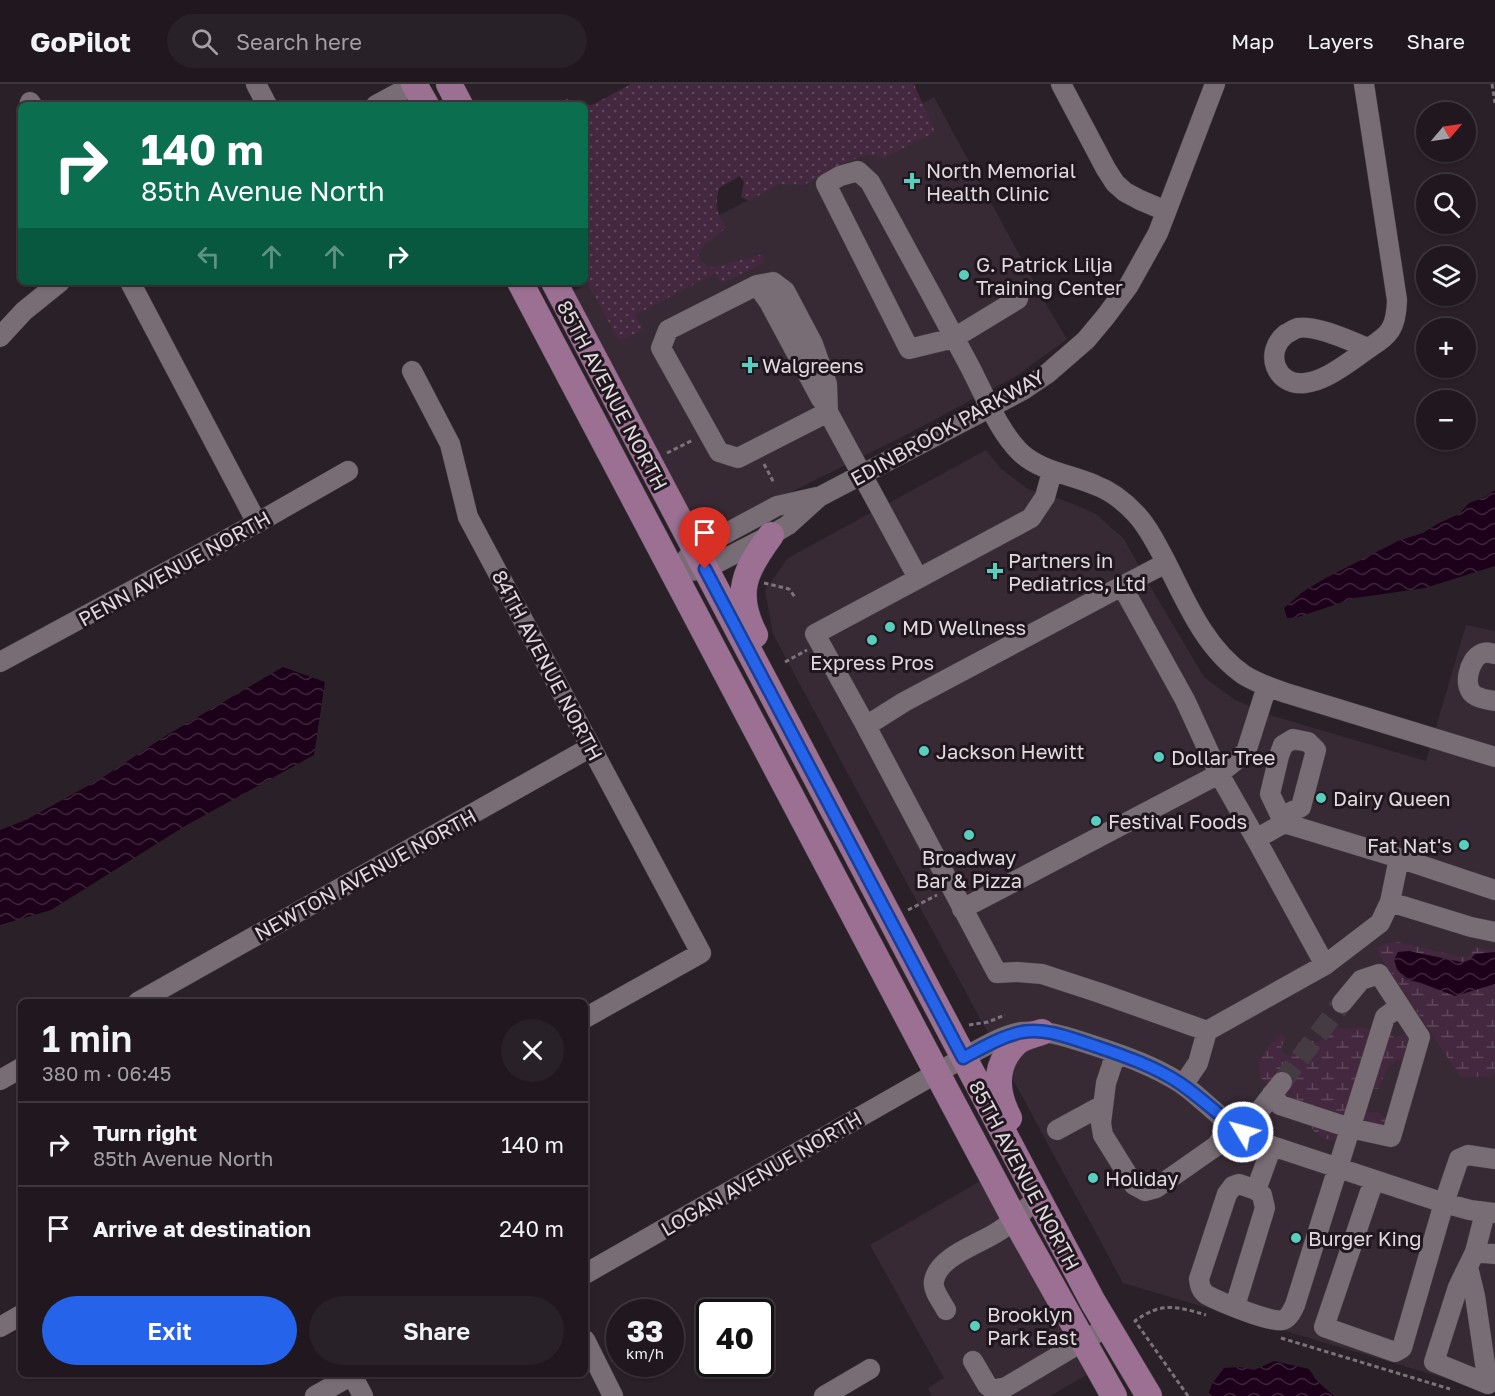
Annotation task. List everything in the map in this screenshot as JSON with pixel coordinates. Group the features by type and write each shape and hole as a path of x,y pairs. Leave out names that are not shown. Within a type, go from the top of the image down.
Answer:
{"main road":[{"path":"415,84 424,102"},
{"path":"449,84 458,102"},
{"name":"85TH AVENUE NORTH","path":"522,285 1014,1218 1114,1396"},
{"name":"85TH AVENUE NORTH","path":"556,285 1056,1233 1107,1327 1149,1396"},
{"path":"771,535 756,556 746,578 743,599 745,613 833,784 848,839"},
{"path":"1042,1032 1013,1045 1001,1066 998,1081 1004,1110 1050,1194 1056,1233"}],"street":[{"path":"256,84 265,102"},
{"path":"382,102 415,84"},
{"path":"1061,84 1115,183 1125,192 1166,211"},
{"name":"EDINBROOK PARKWAY","path":"700,559 771,535 788,525 819,497 1023,390 1073,352 1086,340 1129,285 1154,240 1215,84"},
{"path":"1364,84 1397,300 1396,316 1390,331 1380,342 1368,348"},
{"path":"1018,299 954,338 909,349 826,184 840,176 858,171 870,182 954,338 991,407 1004,432 1019,452 1032,462 1052,472 1096,485 1122,501 1137,515 1208,639 1231,665 1245,675 1286,693 1495,757"},
{"path":"828,412 738,458 719,452 661,348 668,330 757,285 773,282 785,291 813,344 827,384 828,412 918,578"},
{"path":"0,336 24,311 56,285"},
{"path":"132,285 257,524"},
{"name":"84TH AVENUE NORTH","path":"412,370 450,444 468,516 701,953 588,1016"},
{"name":"PENN AVENUE NORTH","path":"0,662 257,524 348,471"},
{"path":"1052,472 1045,497 1031,518 815,634 997,973 1042,974 1207,1031"},
{"name":"EDINBROOK PARKWAY","path":"674,573 700,559 777,506 819,497"},
{"path":"866,726 904,702 1166,563"},
{"path":"1122,586 1185,700 1220,774 1325,964"},
{"path":"1495,654 1487,652 1480,654 1474,660 1466,681 1469,690 1476,697 1495,701"},
{"path":"962,909 1220,774 1246,752 1267,686"},
{"name":"NEWTON AVENUE NORTH","path":"143,999 591,747"},
{"path":"1256,839 1283,820 1495,890"},
{"path":"1183,1085 1198,1063 1207,1031 1325,964 1380,923 1390,902 1399,858"},
{"path":"1390,902 1495,932"},
{"path":"1116,1053 1106,1083 1101,1123 1103,1135 1134,1185 1145,1191 1156,1188 1216,1146 1277,1088 1280,1105 1350,1128 1391,1137 1420,1037 1392,1012 1379,974 1361,980 1342,1004"},
{"path":"1234,1306 1265,1208 1262,1195 1256,1190 1239,1184 1233,1186 1227,1194 1199,1279 1200,1287 1206,1294 1245,1311 1283,1320 1290,1315 1295,1305 1350,1128 1392,1012"},
{"name":"LOGAN AVENUE NORTH","path":"588,1272 937,1072 1011,1035 1030,1031 1062,1036 1146,1064 1183,1085 1237,1128 1272,1146 1444,1203 1490,1213"},
{"path":"0,1080 18,1070"},
{"path":"1057,1130 1103,1105"},
{"path":"1256,1190 1272,1146"},
{"path":"1374,1180 1324,1327 1395,1352 1402,1348 1459,1159 1468,1155 1495,1159"},
{"path":"946,1310 934,1287 933,1281 937,1270 953,1257 1000,1231 1038,1198"},
{"path":"1490,1213 1472,1260 1458,1287 1434,1362 1492,1385"},
{"path":"1472,1260 1495,1254"},
{"path":"1472,1260 1475,1296 1492,1385"},
{"path":"0,1327 18,1317"},
{"path":"974,1361 987,1385 993,1390 1006,1386 1107,1327"},
{"path":"588,1346 613,1396"},
{"path":"824,1396 870,1369"},
{"path":"315,1396 349,1377"},
{"path":"354,1377 363,1396"}],"path":[{"path":"1492,84 1495,103"},
{"path":"666,454 708,432"},
{"path":"756,449 774,483"},
{"path":"763,583 789,589 795,597"},
{"path":"785,662 820,643"},
{"path":"906,911 951,887"},
{"path":"967,1025 988,1022 1005,1015"},
{"path":"1188,1396 1135,1321 1147,1313 1175,1307 1210,1316"},
{"path":"1279,1337 1451,1389"}],"shaded area":[{"path":"934,97 1067,339 1018,375 908,434 715,530 703,529 692,521 570,293 779,184"},
{"path":"986,450 1001,469 1028,489 1096,514 1124,539 1204,677 1235,700 1273,716 1426,761 1466,625 1495,631 1495,1393 1123,1283 848,774 773,634 765,590 788,558"},
{"path":"982,1180 1090,1373 1050,1396 932,1396 928,1388 944,1378 870,1245"}],"green space":[{"path":"631,84 914,84 935,132 884,158 867,154 804,185 779,184 749,201 741,197 744,182 740,176 719,188 718,209 726,228 705,244 698,254 701,261 710,268 764,254 763,263 722,283 716,273 635,315 643,330 619,341 588,284 588,104 592,105"},
{"path":"567,99 576,102 560,102"},
{"path":"1398,942 1465,958 1475,947 1495,950 1495,1073 1487,1077 1460,1076 1378,953 1377,948 1387,943"},
{"path":"1332,1026 1346,1029 1359,1027 1396,1037 1408,1033 1419,1055 1390,1065 1378,1089 1371,1088 1361,1114 1374,1112 1383,1115 1389,1121 1388,1127 1356,1137 1326,1139 1316,1134 1304,1116 1284,1102 1260,1077 1259,1063 1266,1049 1281,1035 1285,1036 1285,1040 1281,1050 1285,1055 1291,1056 1298,1042 1308,1039 1318,1043 1325,1030"}],"water":[{"path":"1495,490 1495,566 1425,588 1355,598 1298,617 1287,618 1284,608 1304,591 1398,541 1423,533 1459,514 1469,503 1484,498"},
{"path":"283,667 325,682 314,755 185,826 51,910 0,925 0,830 26,820 102,778 167,735"},
{"path":"1409,951 1461,962 1470,960 1475,954 1495,952 1495,984 1455,996 1405,979 1397,969 1394,960 1398,952"},
{"path":"1274,1361 1309,1369 1317,1381 1334,1396 1208,1395 1212,1384 1224,1368 1239,1367 1254,1370"}],"tunnel":[{"path":"1282,1082 1342,1003"}],"place":[{"name":"North Memorial Health Clinic","path":"912,181"},
{"name":"G. Patrick Lilja Training Center","path":"964,275"},
{"name":"Walgreens","path":"750,365"},
{"name":"Partners in Pediatrics, Ltd","path":"995,571"},
{"name":"MD Wellness","path":"890,627"},
{"name":"Express Pros","path":"872,640"},
{"name":"Jackson Hewitt","path":"924,751"},
{"name":"Dollar Tree","path":"1159,757"},
{"name":"Dairy Queen","path":"1321,798"},
{"name":"Festival Foods","path":"1096,821"},
{"name":"Broadway Bar & Pizza","path":"969,835"},
{"name":"Fat Nat's","path":"1464,845"},
{"name":"Holiday","path":"1093,1178"},
{"name":"Burger King","path":"1296,1238"},
{"name":"Brooklyn Park East","path":"975,1326"}],"route":[{"path":"705,569 963,1058 1021,1032 1052,1033 1128,1057 1166,1074 1243,1132"}]}
